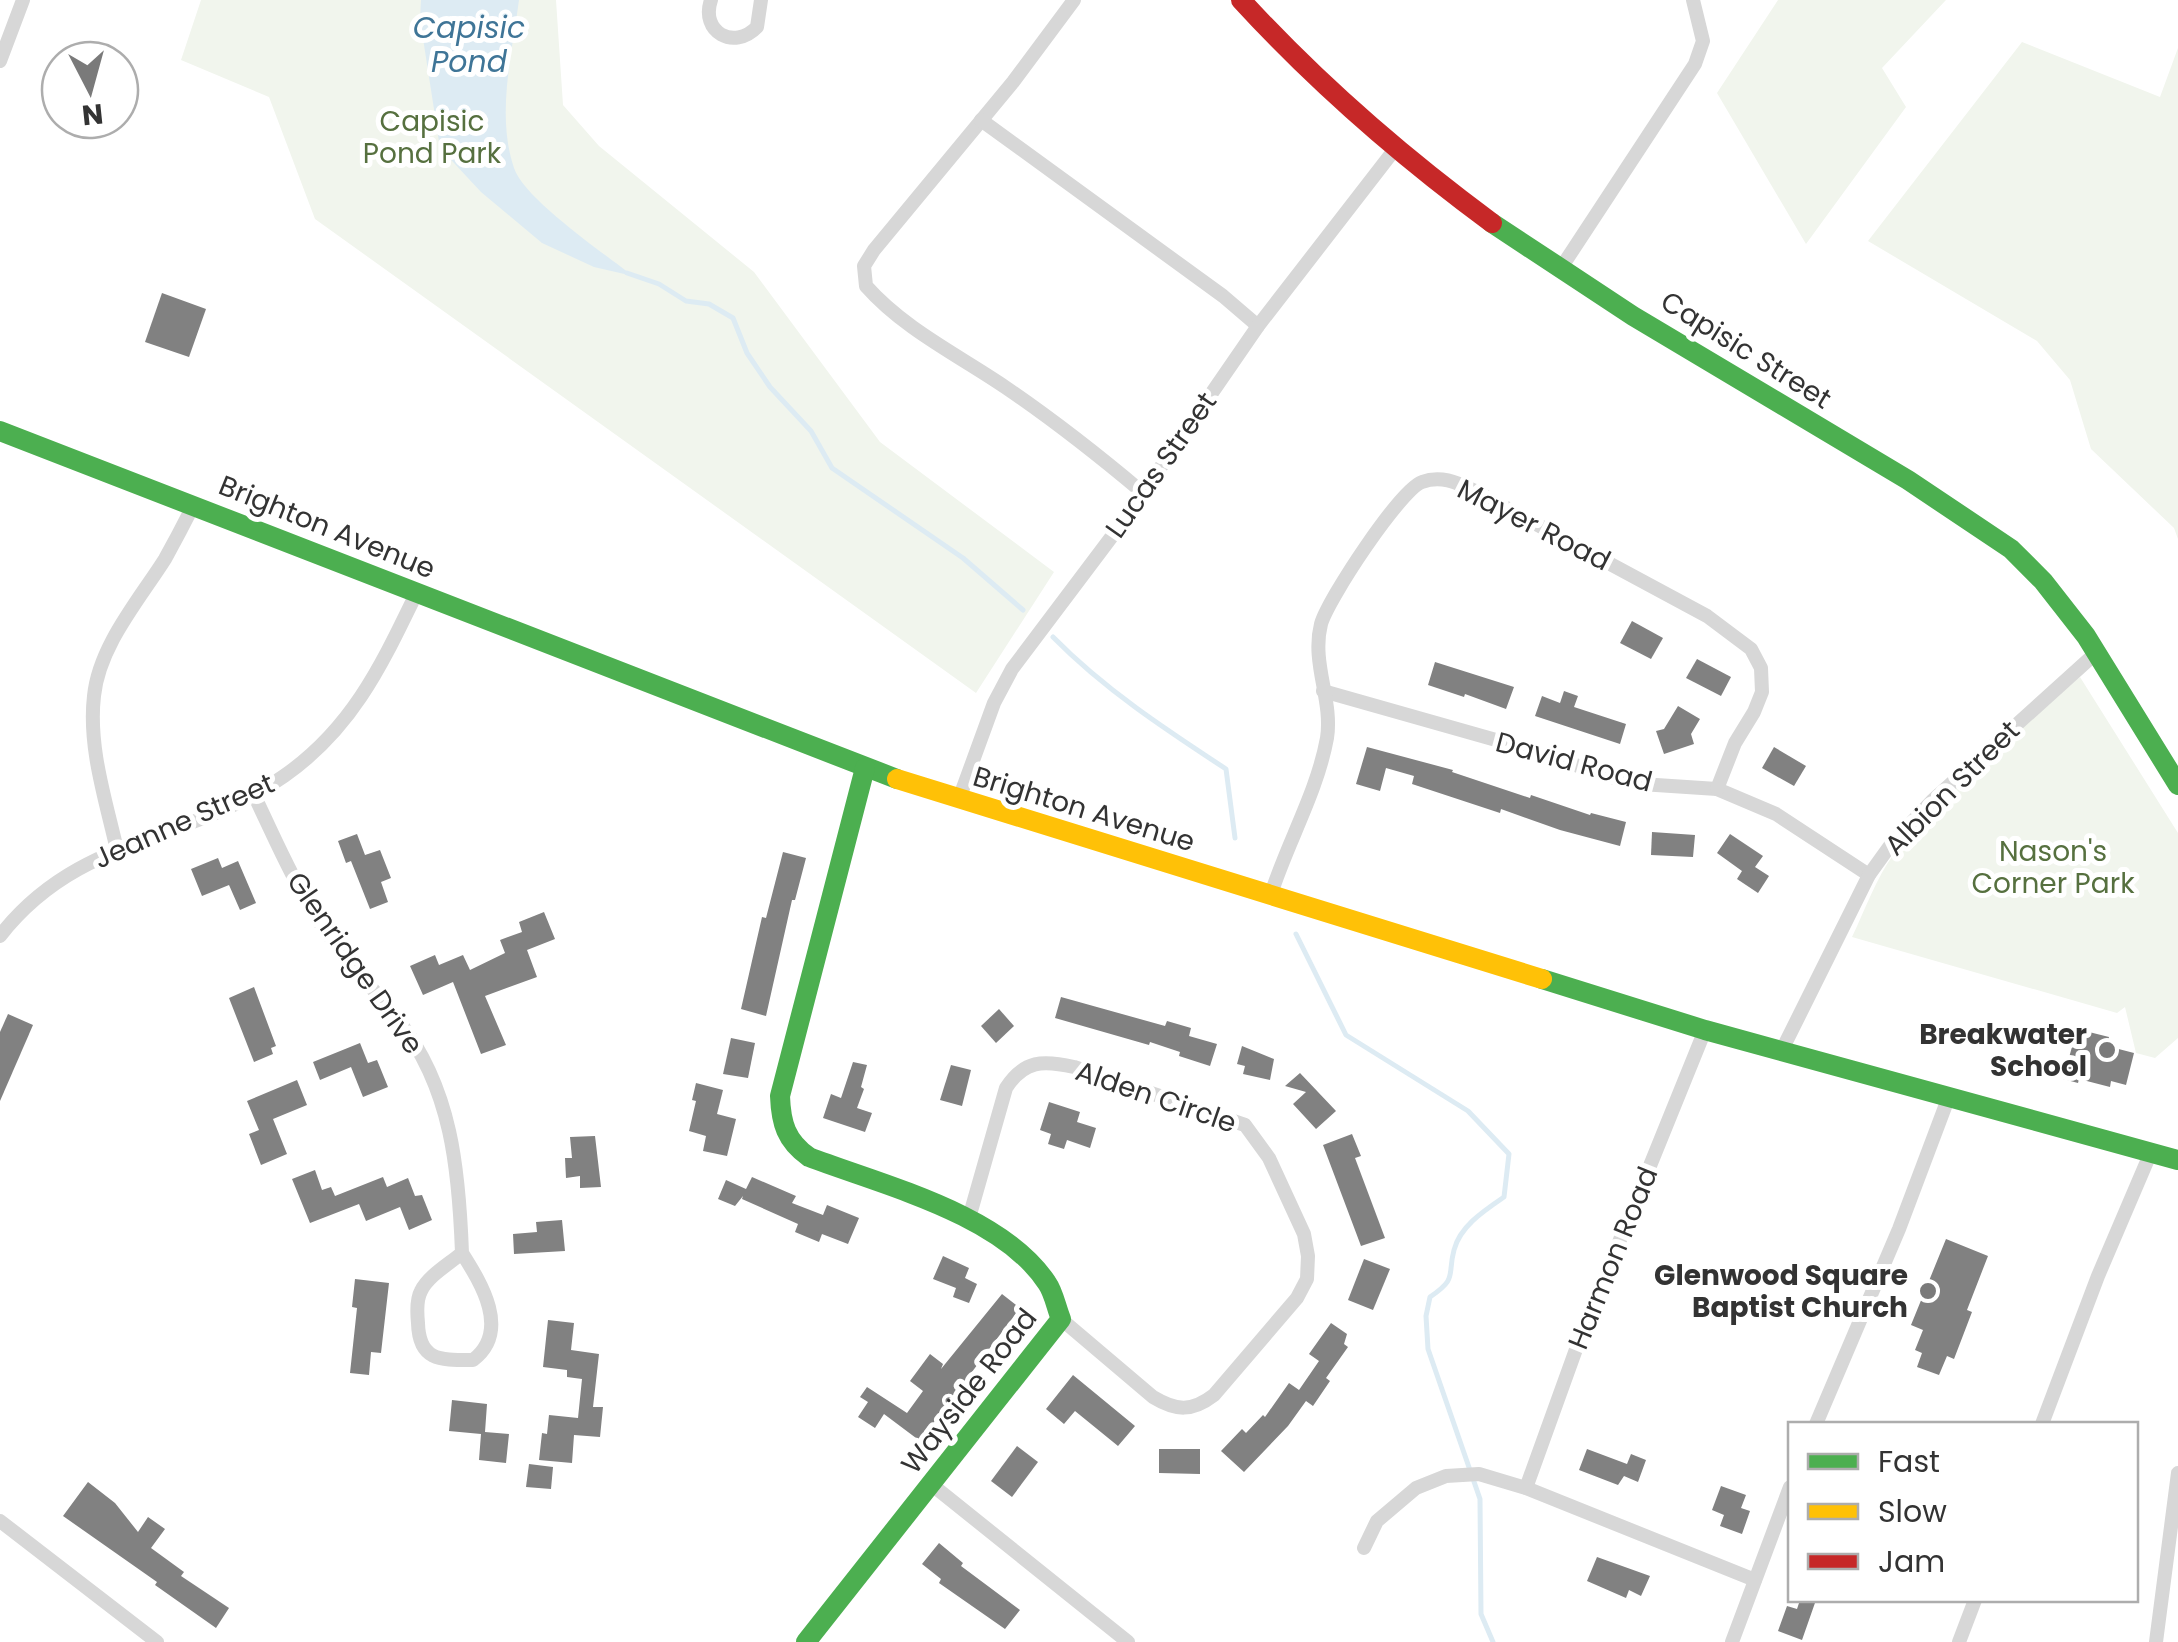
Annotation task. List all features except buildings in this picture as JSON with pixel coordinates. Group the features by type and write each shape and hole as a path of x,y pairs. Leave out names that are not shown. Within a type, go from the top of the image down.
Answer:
{"street":[{"path":"0,62 23,0"},
{"path":"710,0 707,10 712,28 735,39 744,38 757,26 760,0"},
{"path":"1074,0 874,250 864,266 866,286 898,317 1007,389 1142,492"},
{"name":"Capisic Street","path":"1241,0 1323,89 1395,149 1562,268 1989,533 2019,556 2074,616 2178,785"},
{"path":"1562,268 1695,64 1703,41 1692,0"},
{"path":"981,120 1224,296 1258,326"},
{"name":"Lucas Street","path":"958,799 994,703 1012,668 1258,326 1395,149"},
{"name":"Brighton Avenue","path":"0,431 865,768 1704,1030 2178,1160"},
{"name":"Mayer Road","path":"1270,896 1304,814 1327,737 1328,716 1318,670 1321,624 1339,585 1418,482 1437,478 1456,482 1707,616 1751,649 1761,668 1762,692 1716,789"},
{"path":"118,850 98,763 93,719 98,675 115,637 168,554 194,504"},
{"name":"Jeanne Street","path":"0,936 36,897 79,868 254,795 284,777 358,706 417,592"},
{"name":"Albion Street","path":"1781,1052 1869,875 1892,844 1932,800 2096,652"},
{"name":"David Road","path":"1323,690 1611,777 1641,784 1716,789 1776,814 1869,875"},
{"name":"Wayside Road","path":"806,1642 1061,1319 1047,1282 1023,1257 969,1218 809,1157 794,1148 783,1132 780,1096 865,768"},
{"name":"Glenridge Drive","path":"254,795 313,912 401,1023 432,1078 453,1140 460,1187 462,1254 488,1294 488,1335 483,1352 472,1360 432,1356 421,1347 418,1334 421,1291 462,1254"},
{"name":"Harmon Road","path":"1526,1488 1579,1342 1704,1030"},
{"name":"Alden Circle","path":"969,1218 1006,1088 1017,1071 1035,1064 1052,1062 1074,1068 1245,1125 1269,1158 1304,1234 1306,1278 1297,1298 1214,1395 1200,1406 1166,1406 1061,1319"},
{"path":"1817,1422 1899,1230 1948,1098"},
{"path":"2043,1422 2098,1276 2152,1152"},
{"path":"1364,1548 1376,1521 1416,1488 1446,1476 1479,1474 1526,1488 1755,1580"},
{"path":"2156,1642 2178,1474"},
{"path":"932,1484 1128,1642"},
{"path":"1732,1642 1788,1492"},
{"path":"0,1521 157,1642"},
{"path":"1959,1642 1974,1602"}],"green space":[{"name":"Capisic Pond Park","path":"201,0 556,0 563,105 599,146 754,272 880,442 1054,572 976,693 315,219 269,97 181,60"},
{"path":"1778,0 1946,0 1882,68 1906,107 1806,244 1717,93"},
{"path":"2022,42 2160,97 2178,48 2178,539 2174,528 2091,449 2070,380 2037,341 1868,241"},
{"name":"Nason's Corner Park","path":"2080,677 2178,833 2178,1038 2155,1058 2136,1053 2125,1007 2117,1013 1852,937 1882,873 1913,829 1981,760"}],"water":[{"name":"Capisic Pond","path":"421,0 519,0 506,106 514,168 549,210 633,276 594,267 542,243 481,192 440,148 420,19"}],"waterway":[{"path":"627,273 659,284 686,301 709,304 733,318 747,353 770,387 811,431 832,468 963,558 1023,610"},
{"path":"1053,637 1114,691 1226,769 1235,838"},
{"path":"1296,934 1346,1035 1468,1111 1509,1154 1504,1197 1462,1233 1448,1281 1430,1297 1426,1316 1428,1349 1480,1499 1481,1614 1493,1642"}],"traffic: fast":[{"path":"1492,223 1633,316 1908,480 2011,549 2043,581 2086,636 2178,785"},
{"path":"0,431 897,779"},
{"path":"806,1642 1061,1319 1047,1283 1027,1259 1001,1238 939,1205 809,1157 786,1131 780,1096 865,768"},
{"path":"1542,979 1705,1030 2178,1160"}],"traffic: slow":[{"path":"897,779 1542,979"}],"traffic: jam":[{"path":"1241,0 1361,118 1492,223"}],"place":[{"name":"Breakwater School","path":"2107,1050"},
{"name":"Glenwood Square Baptist Church","path":"1928,1291"}]}
